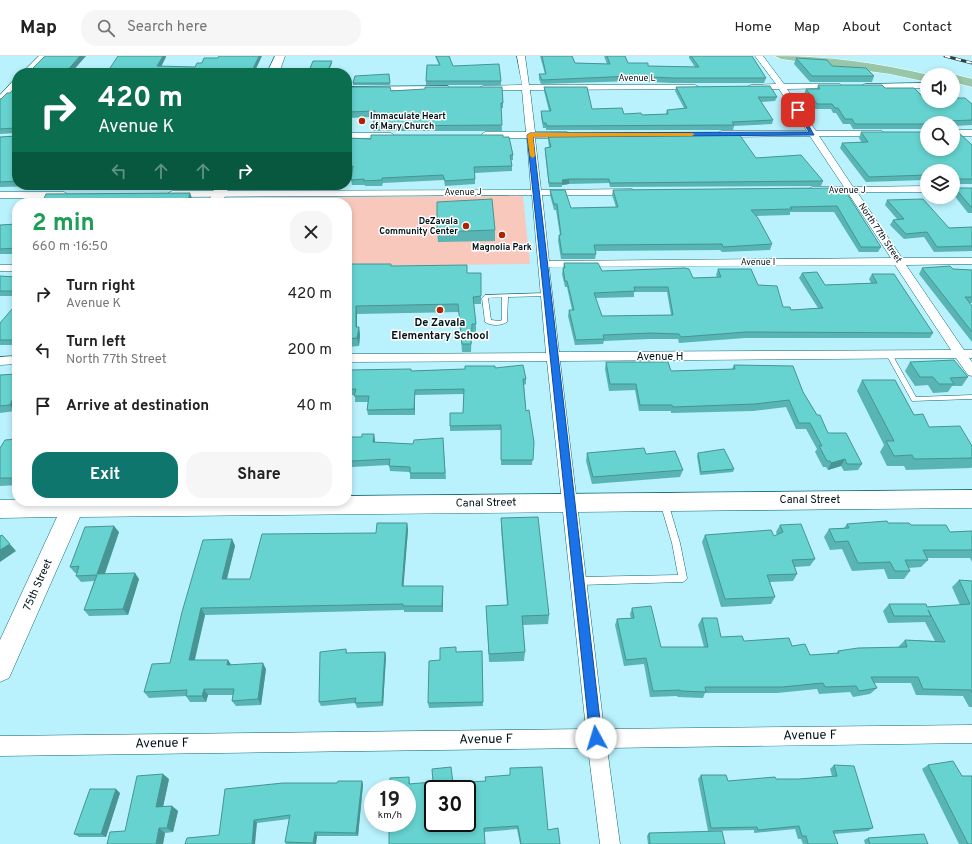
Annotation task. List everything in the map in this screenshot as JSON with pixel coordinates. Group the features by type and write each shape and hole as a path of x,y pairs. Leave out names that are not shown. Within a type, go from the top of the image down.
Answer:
{"main road":[{"path":"781,56 836,62 920,77"},
{"path":"832,56 920,71"},
{"path":"960,81 972,84"},
{"path":"960,86 972,89"}],"street":[{"path":"31,68 43,56"},
{"path":"275,68 280,56"},
{"path":"521,56 526,88 553,357 571,502 596,738 610,844"},
{"name":"North 77th Street","path":"759,56 782,86 850,190 966,354 972,372"},
{"path":"740,87 920,86"},
{"name":"Avenue L","path":"472,88 700,87"},
{"path":"352,89 456,88"},
{"path":"0,90 12,90"},
{"path":"0,100 12,91"},
{"path":"960,133 972,132"},
{"path":"710,134 889,133"},
{"path":"474,135 576,135"},
{"path":"352,136 403,136"},
{"name":"Avenue J","path":"802,190 920,189"},
{"name":"Avenue J","path":"165,194 643,192"},
{"path":"0,195 71,194"},
{"name":"Avenue I","path":"544,264 972,262"},
{"path":"0,268 12,268"},
{"name":"Avenue H","path":"352,358 890,356 966,354"},
{"path":"0,361 12,360"},
{"name":"Canal Street","path":"352,503 972,499"},
{"name":"Canal Street","path":"0,509 56,506"},
{"name":"75th Street","path":"0,669 74,506"},
{"name":"Avenue F","path":"0,746 972,734"}],"lane":[{"path":"505,296 505,320 501,323 488,322 484,298 505,296 547,295"},
{"path":"890,356 914,399 972,397"},
{"path":"579,581 683,578 676,543 664,501"}],"shaded area":[{"path":"523,196 530,264 352,266 352,198 223,198"}],"building":[{"path":"45,56 80,56 69,68 33,68"},
{"path":"118,56 163,56 157,66 195,67 197,63 202,63 204,58 218,58 219,56 259,56 253,68 110,68"},
{"path":"436,56 449,56 453,66 499,64 501,81 426,81 427,65 440,65"},
{"path":"542,56 572,56 575,63 610,64 607,56 625,56 628,63 648,63 648,66 699,67 691,56 752,56 766,78 673,78 632,76 542,80 539,74 546,74"},
{"path":"796,58 827,60 832,66 866,68 874,76 812,76"},
{"path":"313,61 332,61 329,68 310,68"},
{"path":"389,74 390,83 353,83 355,76"},
{"path":"818,85 882,85 885,88 914,88 920,94 920,108 960,108 960,98 965,98 972,104 972,120 960,120 960,116 920,116 920,124 855,124 852,119 845,119 838,108 835,108 832,104 817,104 806,89 820,89"},
{"path":"770,86 777,97 758,97 773,120 732,122 734,125 547,126 546,123 543,123 541,111 551,111 544,87 587,87 592,109 622,108 624,114 641,113 642,115 668,114 667,110 687,108 676,87"},
{"path":"352,87 390,87 391,91 425,89 425,87 502,87 502,125 373,126 375,111 352,112"},
{"path":"12,91 12,128 0,129 0,99 7,93 10,93"},
{"path":"861,132 920,132 920,156 960,156 960,134 972,145 972,179 960,179 960,164 920,164 920,175 869,177 842,143 868,142"},
{"path":"739,134 756,158 801,155 823,181 610,183 609,179 569,179 562,180 563,183 549,183 545,148 551,147 548,135"},
{"path":"371,135 503,135 503,137 509,137 513,155 510,155 512,166 474,167 475,179 445,181 443,175 382,178 382,180 364,181 364,179 352,180 352,138 371,139"},
{"path":"12,136 12,181 0,182 0,137"},
{"path":"830,188 834,192 846,192 881,247 861,247 837,206 790,207 792,209 751,210 758,218 772,244 723,247 722,244 594,245 596,254 562,254 557,204 554,204 550,190 565,190 571,208 618,207 613,190"},
{"path":"960,188 972,188 971,207 960,194"},
{"path":"190,193 188,198 44,198 46,194"},
{"name":"DeZavala Community Center","path":"492,199 495,230 437,232 437,202"},
{"path":"920,199 920,204 927,204 949,228 972,227 972,246 937,247 927,232 906,234 893,220 904,219 887,200"},
{"path":"12,224 12,248 0,249 0,225"},
{"path":"564,263 598,263 602,271 685,268 689,269 693,278 721,277 718,269 751,269 758,285 777,286 783,307 790,307 791,310 823,308 802,273 817,272 825,285 877,283 872,274 894,274 933,333 747,332 681,337 679,334 650,333 603,335 604,339 576,340 569,310 574,310 567,281 565,281 563,268 565,268","holes":["634,287 668,287 673,315 602,316 594,293 635,291"]},
{"path":"352,264 391,264 391,266 467,265 467,273 481,273 481,296 473,297 476,324 472,324 471,344 462,344 458,304 356,306 356,327 359,327 357,338 352,338"},
{"path":"950,266 953,269 972,270 972,297 965,297 972,306 972,332 922,268"},
{"path":"0,276 12,277 12,291 0,291"},
{"path":"12,309 12,340 0,340 0,323"},
{"path":"954,360 968,377 950,378 954,384 939,384 933,377 920,377 910,362"},
{"path":"606,362 668,362 671,371 735,369 734,365 793,366 803,392 817,415 820,415 828,433 846,433 862,464 847,464 845,459 831,463 830,461 827,461 819,446 822,446 810,423 799,423 789,400 755,404 673,407 672,405 640,405 636,384 610,384"},
{"path":"523,365 526,379 523,379 526,411 529,410 534,442 533,460 501,460 501,425 450,426 450,413 463,413 464,389 415,390 414,409 367,410 369,396 354,396 356,389 352,389 352,370 411,369 411,371 465,369 465,366 495,366 495,368"},
{"path":"12,374 12,400 10,405 0,406 0,375"},
{"path":"862,380 895,380 914,415 923,414 929,427 960,426 972,446 972,458 914,459 912,455 894,456 886,441 894,441"},
{"path":"362,434 374,434 373,442 413,444 414,440 443,438 445,473 410,473 410,467 389,466 390,459 352,461 352,437 362,437"},
{"path":"12,439 12,478 0,478 0,448 5,440"},
{"path":"644,448 646,454 675,451 683,470 593,477 587,453"},
{"path":"724,449 734,469 701,472 698,453"},
{"path":"538,517 549,615 522,616 525,652 489,654 486,606 508,605 501,518"},
{"path":"887,521 888,523 909,523 911,525 946,525 950,532 972,531 972,550 923,550 928,560 905,560 910,571 895,571 890,562 858,563 848,541 835,542 829,529 849,528 847,524"},
{"path":"377,523 407,523 402,586 443,586 442,606 403,606 403,604 201,608 189,660 228,660 227,665 263,663 258,699 232,701 234,689 204,689 202,696 186,696 187,690 144,692 152,664 170,663 182,612 203,540 232,539 222,579 250,579 262,534 376,533"},
{"path":"801,524 815,559 792,560 797,574 767,575 775,597 725,599 705,535 771,530 774,536 783,532 780,525"},
{"path":"114,526 97,574 135,573 123,609 84,610 97,575 76,576 79,566 70,567 85,527"},
{"path":"2,535 10,544 0,550 0,536"},
{"path":"959,580 972,581 972,693 971,690 923,689 918,677 871,677 877,688 859,691 856,686 825,687 823,683 782,687 705,687 706,692 680,690 653,691 646,658 626,660 617,619 634,618 632,608 651,606 661,647 708,647 702,618 717,618 721,637 742,636 744,641 789,638 792,646 805,644 810,655 839,653 838,651 858,648 907,647 905,640 945,642 928,610 931,616 894,616 889,604 926,604 927,607 970,604"},
{"path":"456,647 456,652 482,651 483,702 428,703 429,661 440,660 440,648"},
{"path":"346,649 346,653 385,652 382,702 355,703 356,698 319,702 320,652"},
{"path":"953,761 962,776 972,776 972,844 968,844 928,765"},
{"path":"834,765 854,766 873,828 833,831 838,844 808,844 806,836 802,836 799,826 758,830 757,827 711,828 701,775 726,775 728,781 775,777 776,779 799,779 837,776"},
{"path":"451,767 453,780 433,780 432,769"},
{"path":"542,767 548,830 558,828 560,844 521,844 518,826 484,828 485,844 389,844 389,832 416,832 416,783 424,783 424,832 476,832 476,782 486,781 485,777 510,775 510,768"},
{"path":"163,774 156,807 172,806 167,828 159,828 156,844 107,844 110,832 125,831 137,776"},
{"path":"409,777 409,780 390,780 390,778"},
{"path":"338,781 362,781 356,833 315,832 313,843 285,842 290,815 254,820 252,844 185,844 187,838 219,835 225,789 283,783 337,783"},
{"path":"90,789 116,789 101,834 74,834"},
{"path":"722,831 725,844 650,844 649,833"},
{"path":"924,834 928,844 870,844 868,838"}],"railway":[{"path":"945,56 972,63"}],"slow traffic":[{"path":"533,156 530,135 692,134"}],"place":[{"name":"Immaculate Heart of Mary Church","path":"362,121"},
{"name":"DeZavala Community Center","path":"466,226"},
{"name":"Magnolia Park","path":"502,235"},
{"name":"De Zavala Elementary School","path":"440,310"}],"route":[{"path":"596,738 571,502 553,357 530,135 812,134 798,110"}]}
